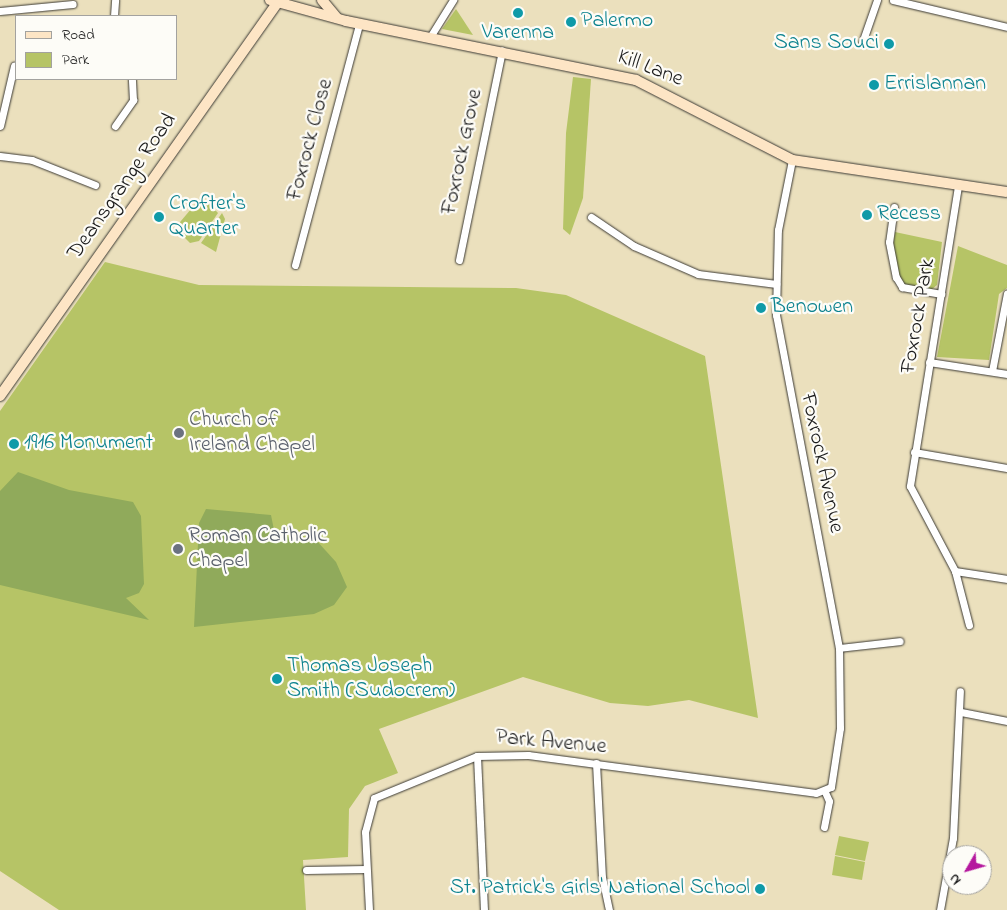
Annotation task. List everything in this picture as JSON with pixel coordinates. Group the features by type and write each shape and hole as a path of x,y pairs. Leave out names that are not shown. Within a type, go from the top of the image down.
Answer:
{"main road":[{"name":"Kill Lane","path":"276,0 359,24 592,68 658,88 792,160 1007,192"},
{"name":"Deansgrange Road","path":"0,396 276,0"},
{"path":"322,0 337,18"}],"street":[{"path":"114,15 115,0"},
{"path":"430,37 454,0"},
{"path":"862,43 877,0"},
{"path":"893,0 1007,27"},
{"path":"0,11 73,4"},
{"name":"Foxrock Close","path":"295,265 359,24"},
{"name":"Foxrock Grove","path":"459,260 502,50"},
{"path":"0,126 14,66"},
{"path":"116,126 133,100 132,80"},
{"path":"0,93 8,95"},
{"path":"0,156 32,160 95,185"},
{"name":"Foxrock Avenue","path":"792,160 778,230 776,284 782,363 839,648 838,757 833,783 825,792"},
{"name":"Foxrock Park","path":"958,186 910,486 955,571 970,624"},
{"path":"894,207 889,242 896,277 907,289 941,294"},
{"path":"591,217 634,246 698,274 776,284"},
{"path":"992,371 1007,292"},
{"path":"929,362 1007,374"},
{"path":"914,452 1007,468"},
{"path":"955,571 1007,578"},
{"path":"839,648 900,641"},
{"path":"940,910 953,838 959,766 960,691"},
{"path":"961,712 1007,721"},
{"name":"Park Avenue","path":"366,869 370,806 384,790 477,756 528,755 825,792"},
{"path":"477,756 484,910"},
{"path":"596,763 602,877 610,910"},
{"path":"824,827 829,801 825,792"},
{"path":"306,870 366,869 369,910"}],"green space":[{"path":"456,9 473,35 442,29"},
{"path":"573,77 591,79 583,198 570,235 563,229 566,133"},
{"path":"202,196 218,213 199,241 190,243 175,228"},
{"path":"222,213 225,219 216,252 201,243"},
{"path":"895,232 942,242 937,285 931,290 905,285 900,280 892,255"},
{"path":"958,246 1007,265 1007,288 999,294 989,360 937,357"},
{"path":"105,262 199,285 516,288 566,295 705,356 758,718 689,700 648,706 610,703 523,677 379,729 398,773 365,786 349,809 348,857 303,860 306,910 59,910 0,871 0,411"},
{"path":"18,472 69,490 133,502 141,516 144,584 139,593 126,598 149,620 0,585 0,491"},
{"path":"206,509 271,515 275,535 316,540 336,562 347,587 334,605 314,614 194,627 199,523"},
{"path":"839,836 869,842 865,861 835,855"},
{"path":"835,856 865,862 862,880 832,875"}],"place":[{"name":"Varenna","path":"518,13"},
{"name":"Palermo","path":"571,22"},
{"name":"Sans Souci","path":"889,44"},
{"name":"Errislannan","path":"874,85"},
{"name":"Recess","path":"867,215"},
{"name":"Crofter's Quarter","path":"159,217"},
{"name":"Benowen","path":"761,308"},
{"name":"Church of Ireland Chapel","path":"179,433"},
{"name":"1916 Monument","path":"14,444"},
{"name":"Roman Catholic Chapel","path":"178,549"},
{"name":"Thomas Joseph Smith (Sudocrem)","path":"277,679"},
{"name":"St. Patrick's Girls' National School","path":"760,889"}]}
